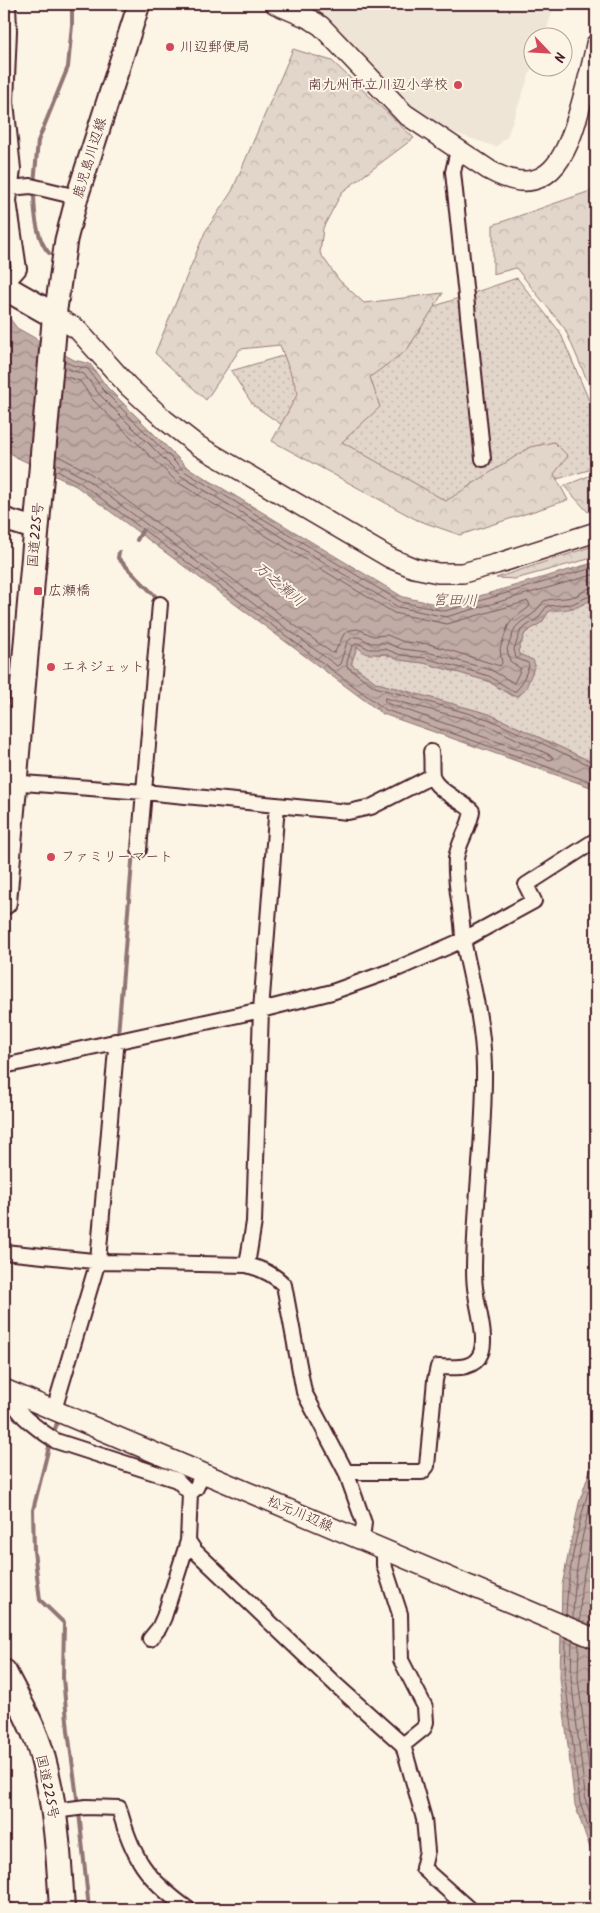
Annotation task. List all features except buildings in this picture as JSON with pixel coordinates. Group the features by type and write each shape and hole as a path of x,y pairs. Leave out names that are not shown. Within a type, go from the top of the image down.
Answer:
{"highway":[{"path":"4,286 55,316"},
{"name":"国道225号","path":"4,902 9,782 28,645 36,529 55,316"},
{"name":"国道225号","path":"4,1672 70,1809 62,1909"}],"main road":[{"name":"鹿児島川辺線","path":"55,316 66,240 77,197 139,4"},
{"path":"4,519 36,529"}],"street":[{"path":"4,286 19,269 7,196 13,169 6,102 9,30 8,4"},
{"path":"275,4 291,7 321,26 406,114 500,176 516,180 541,177 551,171 561,160 572,140 596,44"},
{"path":"458,150 453,172 483,459"},
{"path":"7,196 36,187 77,197"},
{"path":"55,316 77,329 128,386 165,420 197,445 390,558 414,568 438,573 463,573 596,532"},
{"path":"138,850 139,791 160,604"},
{"path":"346,1472 422,1472 427,1466 434,1380 438,1367 460,1368 471,1365 478,1360 483,1342 475,1290 474,1266 483,1119 484,1066 482,1036 463,940 463,924 456,887 456,857 471,820 472,811 466,804 445,793 432,776 431,752"},
{"path":"9,782 139,791 348,812 372,807 432,776"},
{"path":"247,1265 254,1222 261,1010 277,805"},
{"path":"4,1066 261,1010 332,992 399,968 463,940 534,901 526,885 596,840"},
{"path":"54,1410 100,1261 116,1049 115,1041"},
{"path":"4,1252 100,1261 247,1265 275,1276 284,1286 304,1392 346,1472 364,1522 363,1532 359,1540"},
{"path":"9,1391 14,1403 22,1414 56,1441 177,1480 190,1493 188,1541 164,1617 159,1628 150,1639"},
{"name":"松元川辺線","path":"9,1391 596,1639"},
{"path":"190,1493 196,1488 203,1473"},
{"path":"188,1541 194,1550 403,1745 424,1819 427,1851 423,1868 469,1909"},
{"path":"384,1550 384,1565 400,1614 401,1660 425,1707 427,1715 424,1728 403,1745"},
{"path":"70,1809 119,1808 124,1828 136,1858 167,1894 188,1909"}],"shaded area":[{"name":"南九州市立川辺小学校","path":"317,4 546,4 552,13 547,28 522,28 522,78 528,78 507,137 496,147 443,129 407,103 316,8"}],"green space":[{"path":"293,49 332,61 414,138 342,192 323,228 320,253 339,280 364,303 443,293 407,350 370,377 380,407 342,442 446,501 530,447 554,442 568,456 554,474 568,500 460,535 417,520 272,441 298,393 280,345 240,349 206,400 155,353 205,232 232,191"},
{"path":"596,189 596,401 565,329 516,268 493,274 493,225"},
{"path":"517,278 560,332 596,417 596,468 433,514 333,460 253,405 231,371 333,341"},
{"path":"596,473 596,509 588,512 564,486"},
{"path":"596,545 596,557 515,579 496,578"},
{"path":"596,597 596,764 489,714 377,683 351,664 357,647 378,655 385,654 400,660 424,663 488,681 512,696 532,660 519,655 518,651 525,633 542,622 549,611"}],"water":[{"name":"万之瀬川","path":"4,311 17,328 74,360 90,364 107,387 187,467 403,597 445,606 596,562 596,597 574,608 549,611 542,622 525,633 518,651 519,654 533,660 535,665 526,688 519,696 512,696 488,681 424,663 400,660 385,654 367,654 357,647 351,664 377,683 489,714 596,764 596,789 383,714 76,486 16,457 4,448"},
{"path":"596,1452 596,1865 575,1805 560,1678 562,1585 579,1503"}],"waterway":[{"path":"34,184 38,141 68,67 72,4"},
{"path":"34,191 35,215 39,232 41,240 49,253"},
{"path":"137,540 142,531"},
{"path":"119,552 118,558 157,598 157,602"},
{"path":"118,1035 133,850"},
{"path":"53,1435 57,1423"},
{"path":"50,1443 33,1510 34,1551 40,1600 64,1623 63,1678 78,1805"},
{"path":"79,1812 89,1909"},
{"path":"4,1901 24,1909"}],"place":[{"name":"川辺郵便局","path":"170,47"},
{"name":"南九州市立川辺小学校","path":"458,85"},
{"name":"広瀬橋","path":"38,591"},
{"name":"エネジェット","path":"51,667"},
{"name":"ファミリーマート","path":"51,857"}],"water label":[{"name":"宮田川","path":"455,601"}]}
